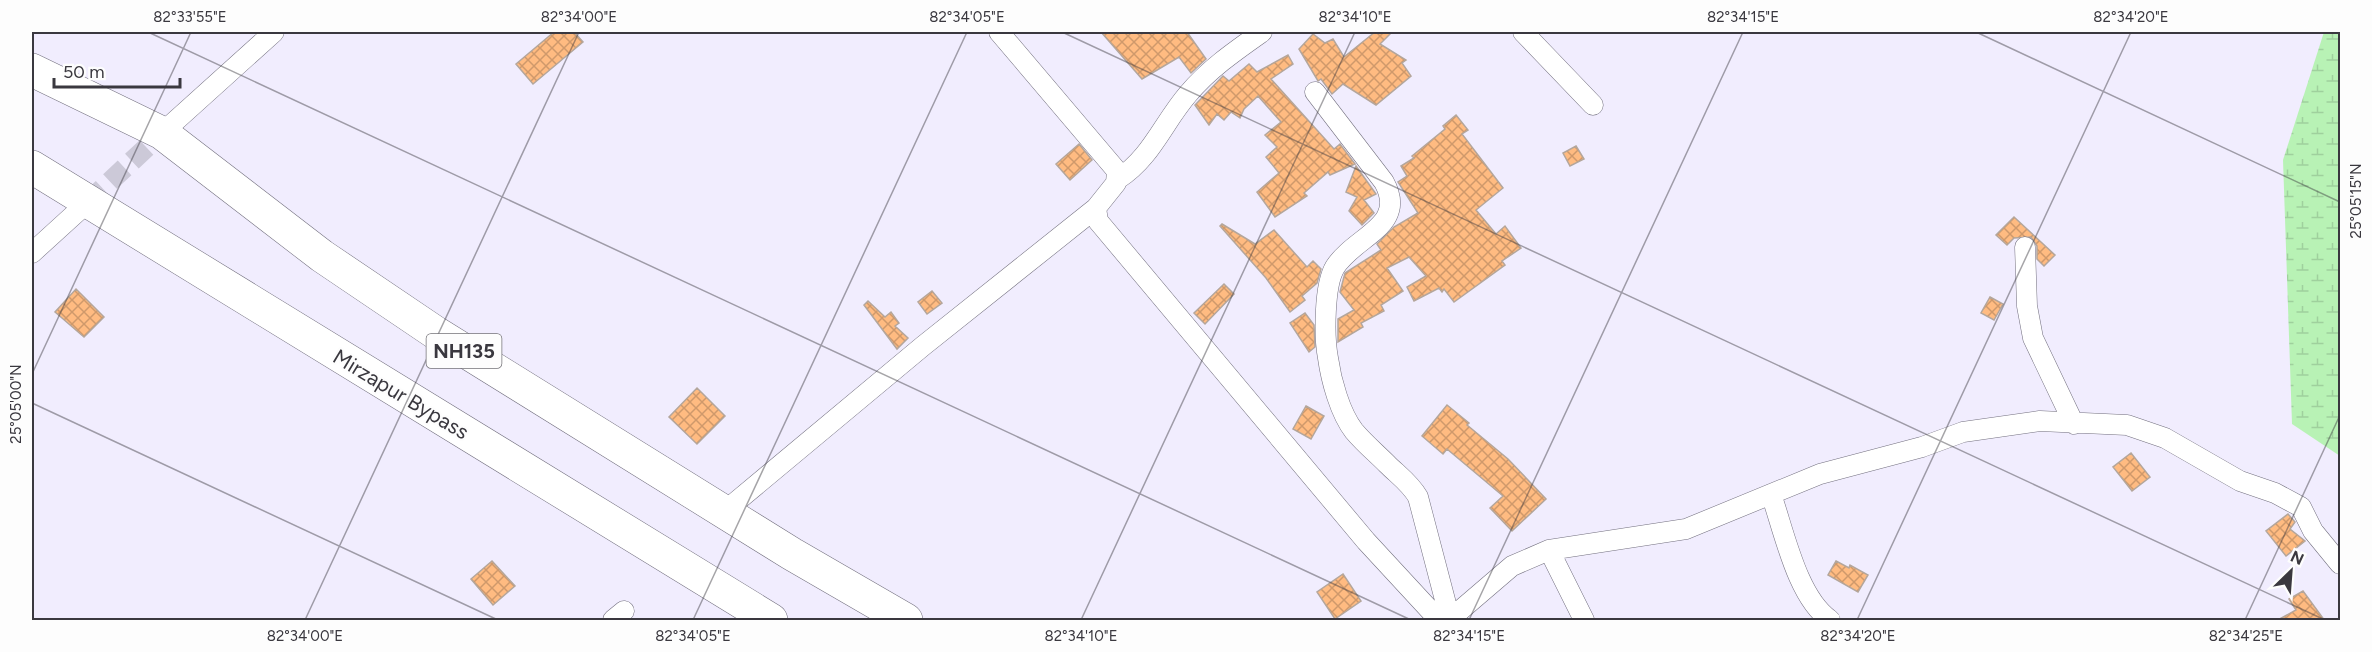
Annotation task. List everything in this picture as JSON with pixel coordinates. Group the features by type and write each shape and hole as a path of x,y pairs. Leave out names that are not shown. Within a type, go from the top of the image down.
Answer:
{"highway":[{"name":"NH135","path":"32,70 162,133 322,256 436,333 792,554 906,621"},
{"name":"Mirzapur Bypass","path":"32,167 771,621"}],"street":[{"path":"162,133 274,32"},
{"path":"999,32 1117,171 1118,179"},
{"path":"730,507 923,346 1096,208 1118,179 1144,156 1166,129 1186,96 1208,72 1262,32"},
{"path":"1523,32 1593,105"},
{"path":"1315,92 1384,182 1391,195 1392,207 1389,218 1351,250 1332,274 1326,337 1332,377 1354,431 1408,482 1418,497 1446,620"},
{"path":"32,254 88,202"},
{"path":"1096,208 1098,221 1366,541 1446,620"},
{"path":"2025,247 2028,313 2033,338 2074,424"},
{"path":"1446,620 1512,566 1549,550 1686,529 1820,474 1922,447 1963,432 2040,422 2111,424 2145,430 2165,438 2240,481 2275,493 2301,507 2313,531 2340,564"},
{"path":"1771,494 1805,590 1816,609 1830,621"},
{"path":"1549,550 1584,621"}],"green space":[{"path":"2324,32 2340,32 2340,456 2292,424 2283,160"}],"building":[{"path":"554,32 574,32 583,42 533,84 516,64"},
{"path":"1101,32 1187,32 1206,59 1191,73 1179,57 1142,79"},
{"path":"1375,32 1392,32 1380,44 1406,60 1402,63 1411,76 1376,105 1343,84 1332,94 1321,79 1318,81 1299,49 1313,34 1325,43 1333,39 1344,57"},
{"path":"1288,55 1293,64 1271,79 1334,149 1340,144 1355,164 1330,175 1328,172 1304,193 1307,196 1275,217 1257,192 1279,173 1266,157 1277,147 1265,135 1281,122 1258,96 1244,109 1240,118 1231,112 1224,120 1217,114 1209,125 1195,105 1223,76 1229,81 1249,64 1257,72"},
{"path":"1456,115 1468,130 1462,134 1503,188 1476,210 1496,234 1505,226 1521,248 1502,261 1505,265 1454,302 1444,289 1442,292 1439,288 1414,301 1407,287 1426,276 1409,257 1387,268 1403,291 1381,305 1384,311 1361,323 1363,327 1338,342 1338,319 1354,310 1340,292 1345,273 1381,250 1377,244 1394,227 1418,213 1398,182 1407,176 1401,166 1414,158 1412,156 1445,129 1443,126"},
{"path":"1079,144 1092,160 1070,180 1056,164"},
{"path":"1576,146 1584,159 1570,166 1563,153"},
{"path":"1356,166 1376,194 1364,200 1374,213 1362,225 1349,211 1357,197 1346,192"},
{"path":"2014,217 2055,255 2044,266 2037,259 2037,246 2031,237 2014,238 2007,245 1996,235"},
{"path":"1222,224 1255,244 1274,230 1307,267 1313,261 1321,269 1317,283 1302,296 1305,300 1290,312 1266,278 1220,226"},
{"path":"1224,284 1234,294 1205,324 1194,313"},
{"path":"76,289 104,317 84,337 55,312"},
{"path":"932,291 942,303 927,314 918,302"},
{"path":"1990,297 2003,304 1994,320 1981,313"},
{"path":"868,301 885,317 891,312 899,323 895,326 908,338 897,349 864,305"},
{"path":"1305,313 1314,325 1315,347 1309,352 1290,323"},
{"path":"697,388 725,416 697,444 669,417"},
{"path":"1447,405 1508,459 1546,499 1512,531 1490,508 1503,496 1447,449 1443,454 1422,436"},
{"path":"1306,406 1324,416 1311,439 1293,429"},
{"path":"2131,453 2150,477 2132,491 2113,467"},
{"path":"2288,514 2295,522 2290,529 2305,541 2286,556 2266,531"},
{"path":"492,561 515,586 493,605 471,579"},
{"path":"1836,561 1849,568 1850,565 1868,575 1858,592 1828,575"},
{"path":"1343,574 1361,601 1335,619 1317,592"},
{"path":"2303,591 2325,621 2276,621 2296,610 2289,599"}],"tunnel":[{"path":"88,202 162,133"}]}
